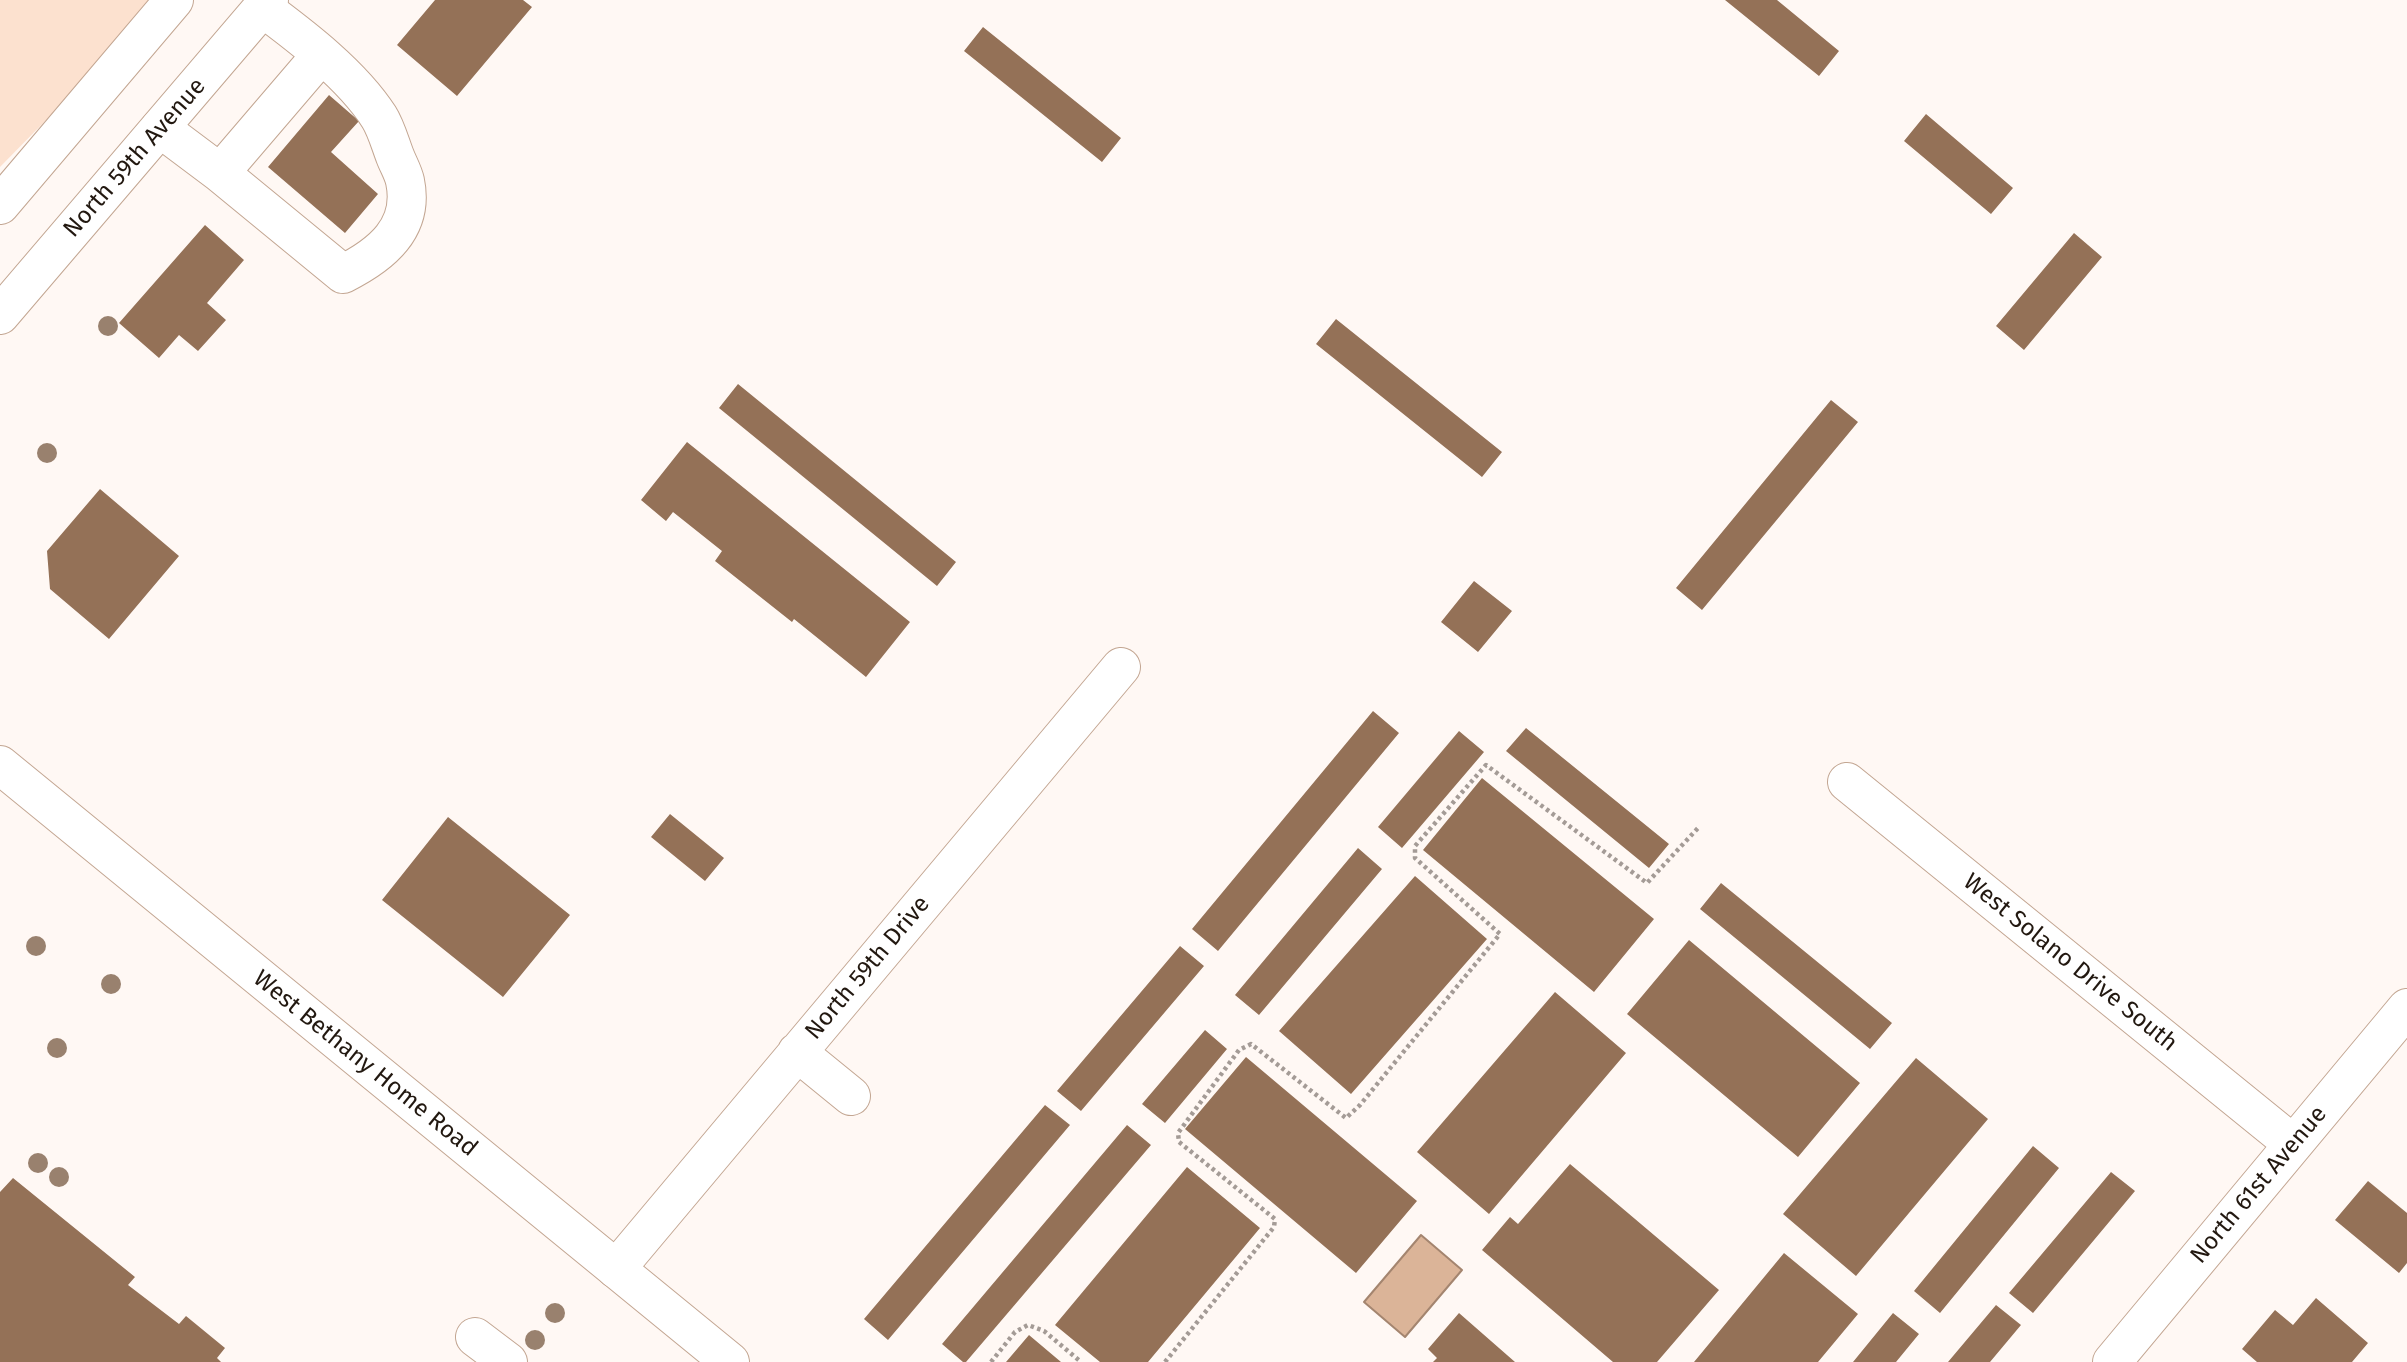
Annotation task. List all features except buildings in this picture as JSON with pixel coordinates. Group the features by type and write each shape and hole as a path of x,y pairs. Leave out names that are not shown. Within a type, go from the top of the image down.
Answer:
{"street":[{"path":"0,205 174,0"},
{"path":"160,128 220,173 343,274 365,263 394,238 406,211 405,181 380,119 363,95 266,4"},
{"name":"North 59th Avenue","path":"0,315 266,4"},
{"path":"220,173 321,55"},
{"name":"North 59th Drive","path":"616,1269 1121,667"},
{"name":"West Bethany Home Road","path":"0,765 730,1362"},
{"name":"West Solano Drive South","path":"1847,782 2293,1144"},
{"name":"North 61st Avenue","path":"2112,1362 2407,1008"},
{"path":"797,1052 851,1096"},
{"path":"475,1337 508,1362"}],"path":[{"path":"1165,1362 1274,1227 1275,1219 1180,1142 1178,1133 1240,1050 1251,1044 1346,1118 1360,1105 1500,934 1415,859 1415,846 1486,765 1647,883 1698,828"},
{"path":"992,1362 1014,1332 1028,1325 1044,1331 1081,1362"}],"shaded area":[{"path":"0,0 149,0 55,111 0,167"},
{"path":"1421,1235 1462,1270 1405,1337 1364,1302"}]}
